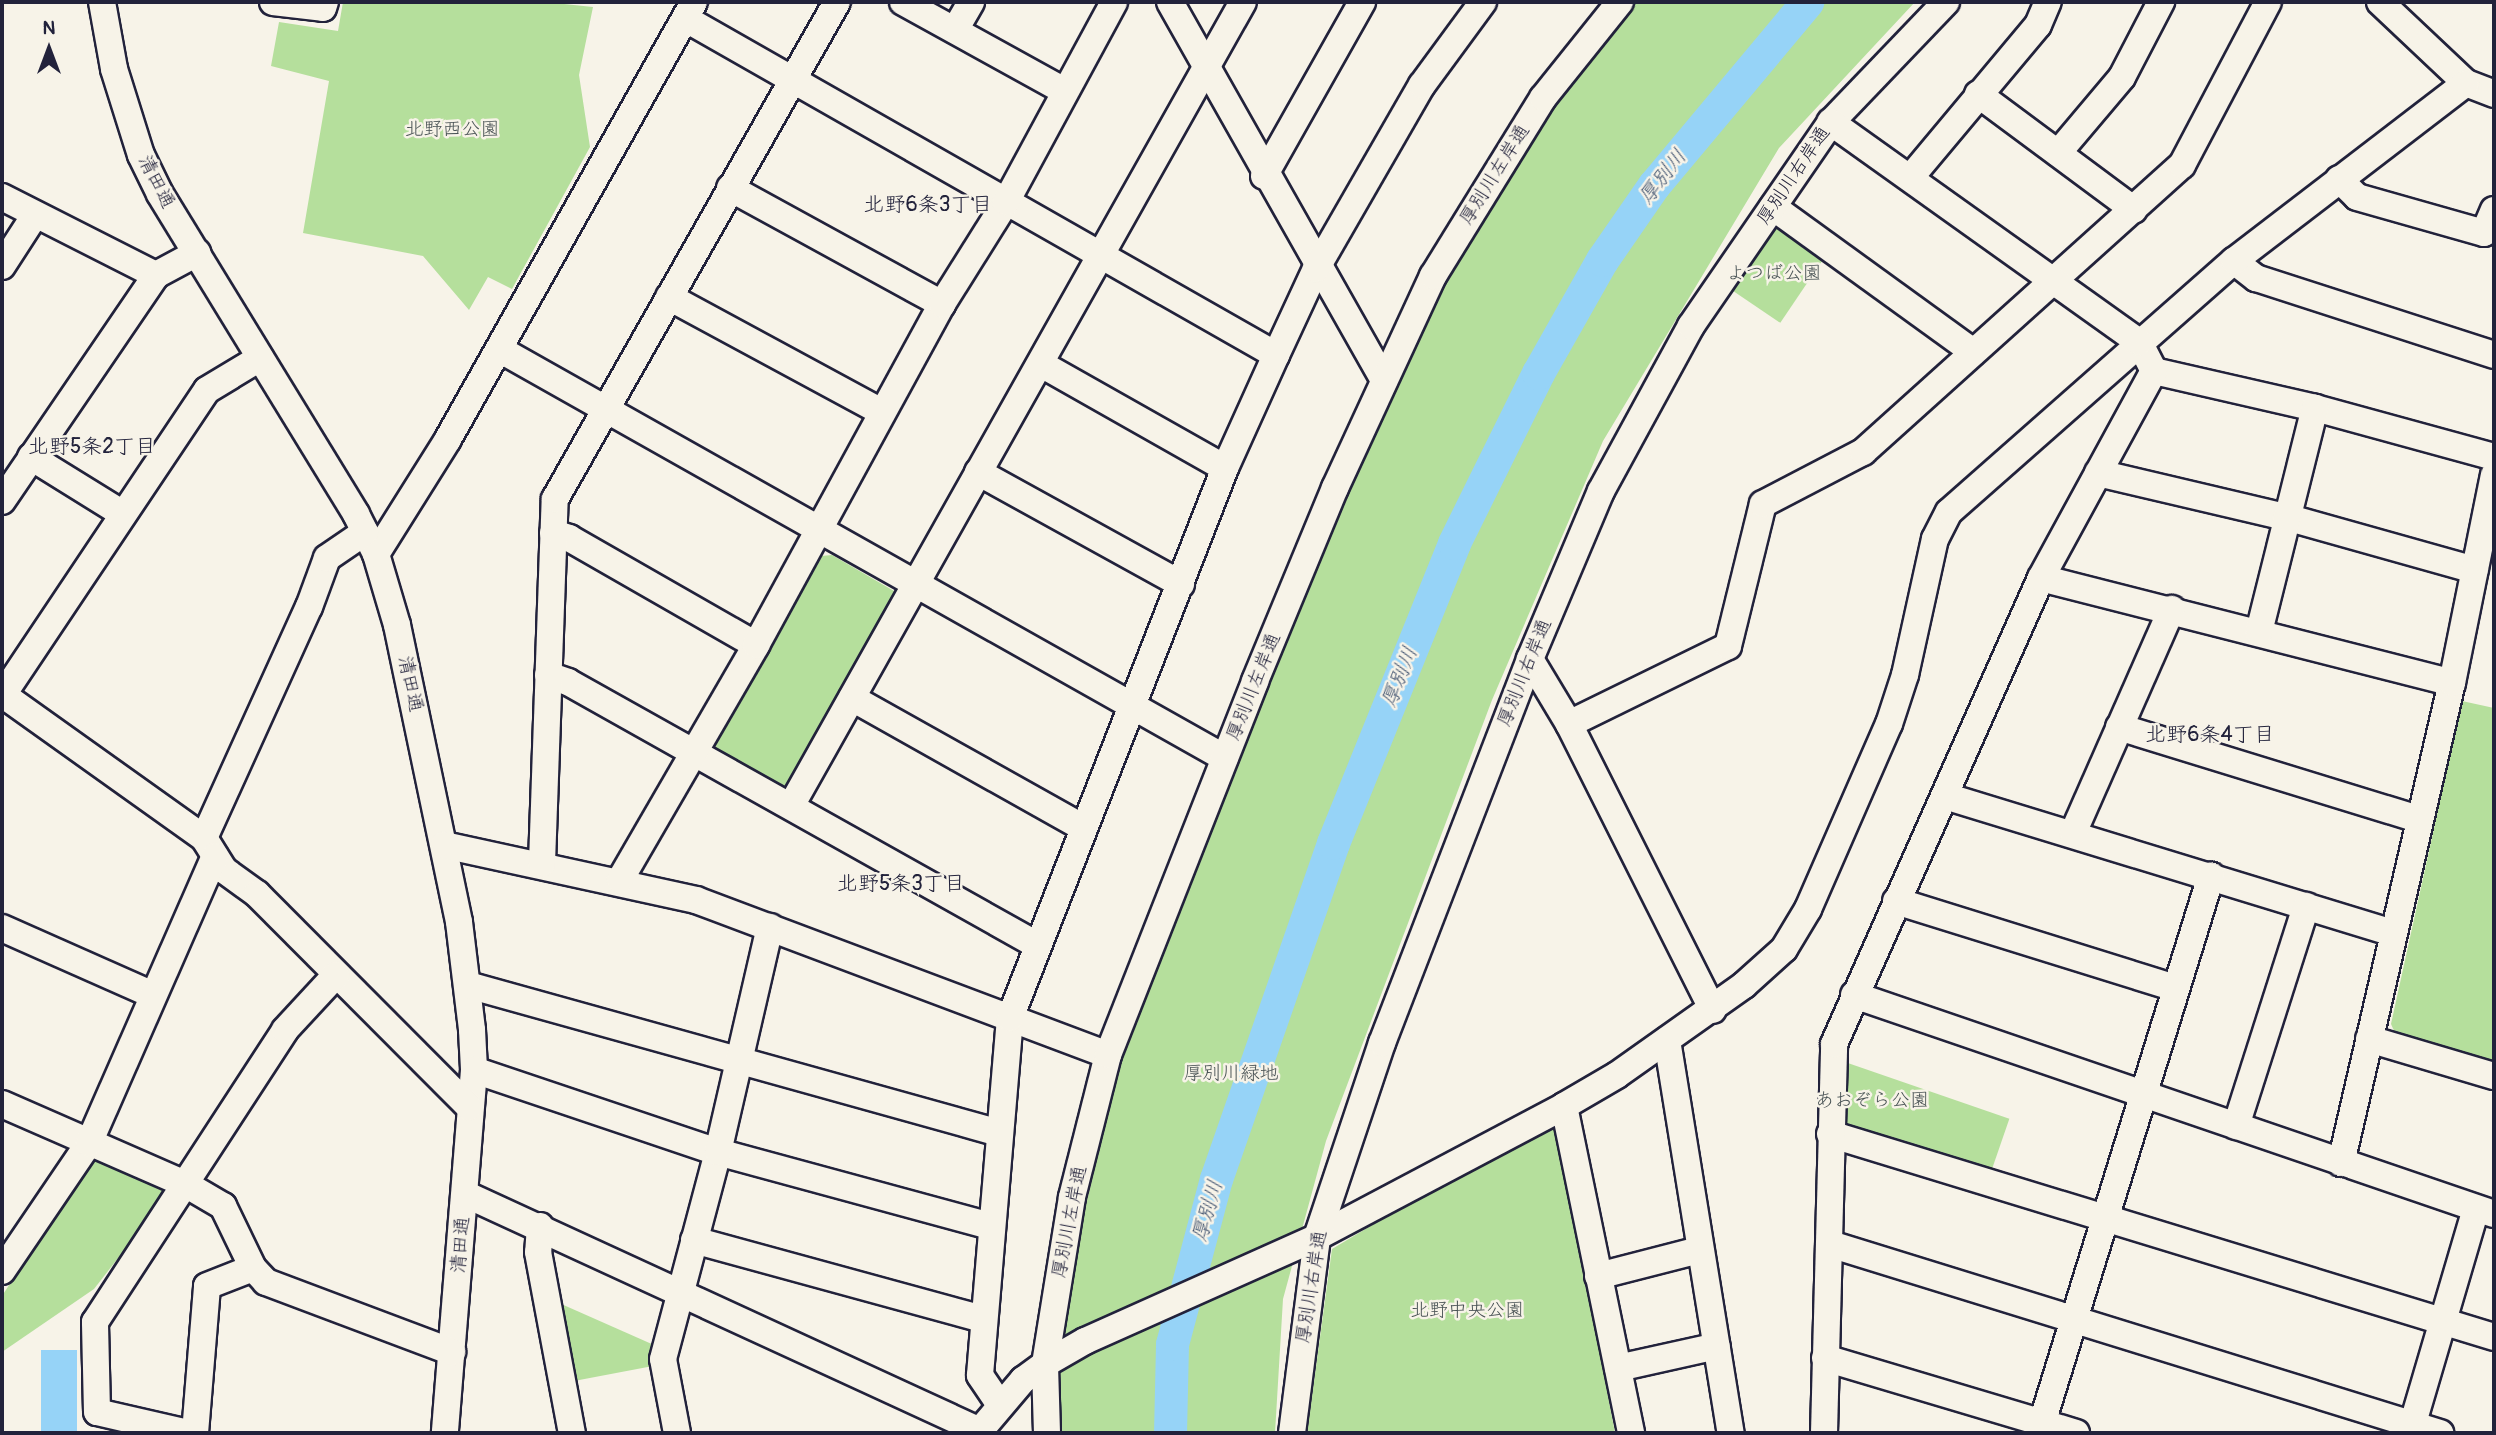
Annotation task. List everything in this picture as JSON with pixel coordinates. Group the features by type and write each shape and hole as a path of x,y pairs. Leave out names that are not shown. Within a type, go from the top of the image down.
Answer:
{"street":[{"name":"清田通","path":"102,2 114,69 141,155 370,543 397,625 444,845 468,985 474,1070 445,1433"},
{"path":"273,2 323,8 325,2"},
{"path":"542,863 555,499 836,2"},
{"path":"903,2 1064,91"},
{"path":"955,30 971,2"},
{"path":"620,880 756,645 817,528 942,304 1006,202 1114,2"},
{"path":"1170,2 1316,269 1384,382"},
{"path":"791,806 1244,2"},
{"path":"1264,176 1362,2"},
{"path":"1000,1405 981,1375 982,1319 1010,1018 1225,468 1276,355 1316,269 1422,85 1482,2"},
{"name":"厚別川右岸通","path":"1292,1433 1317,1237 1382,1043 1530,659 1606,481 1691,326 1831,122 1946,2"},
{"path":"1910,178 2038,25 2048,2"},
{"path":"2057,153 2122,77 2161,2"},
{"path":"1569,724 1728,646 1763,504 1863,452 2182,165 2268,2"},
{"path":"2380,2 2466,83 2494,94"},
{"name":"厚別川左岸通","path":"1047,1433 1045,1364 1072,1197 1108,1055 1225,758 1384,382 1433,276 1479,197 1544,98 1614,4"},
{"path":"2,1271 11,1239 89,1143 153,995 209,847 327,558 370,543 499,349 690,10 791,80 1276,355"},
{"path":"465,1194 540,1226 979,1432 1000,1405 1045,1364 1105,1332 1317,1237 1564,1106 1713,1010 1784,949 1808,909 1889,724 1905,675 1935,539 1949,512 2234,261 2466,83"},
{"path":"1978,94 2134,210"},
{"path":"1831,122 2139,342 2154,371 2315,408 2494,457"},
{"path":"2339,179 2357,197 2483,233 2494,210"},
{"path":"730,188 942,304"},
{"path":"2,197 156,275"},
{"path":"1773,207 1973,352"},
{"path":"2,266 34,215"},
{"path":"2,501 156,275 197,253"},
{"path":"2234,261 2256,278 2494,355"},
{"path":"669,297 882,412"},
{"path":"499,349 1225,758"},
{"path":"260,358 207,390 2,695 209,847 469,1107"},
{"path":"1041,364 1225,468"},
{"path":"1824,1433 1834,1044 2041,578 2154,371"},
{"path":"2259,632 2315,408"},
{"path":"31,457 123,514"},
{"path":"978,472 1181,584"},
{"path":"2098,473 2286,517 2475,570"},
{"path":"2341,1163 2418,819 2452,682 2494,475"},
{"path":"553,533 569,538 756,645"},
{"path":"2041,578 2452,682"},
{"path":"2073,833 2172,609"},
{"path":"1530,659 1569,724 1713,1010"},
{"path":"548,675 568,682 1037,945"},
{"path":"852,698 1084,828"},
{"path":"2119,727 2418,819"},
{"path":"1945,796 2073,833 2392,933"},
{"path":"444,845 620,880 696,900 1108,1055"},
{"path":"2042,1423 2211,876"},
{"path":"1896,901 2176,988"},
{"path":"2235,1126 2306,906"},
{"path":"677,1433 663,1359 718,1152 770,927"},
{"path":"2,928 153,995"},
{"path":"188,1433 97,1412 95,1322 187,1185 285,1030 336,975"},
{"path":"468,985 999,1133"},
{"path":"1854,995 2485,1212 2443,1322 2411,1429"},
{"path":"2369,1039 2494,1076"},
{"path":"1667,1040 1699,1250 1731,1433"},
{"path":"474,1070 718,1152 990,1226"},
{"path":"2,1104 187,1185 223,1206 253,1268 266,1282 452,1352"},
{"path":"1564,1106 1632,1433"},
{"path":"1830,1134 2494,1337"},
{"path":"540,1226 538,1252 572,1433"},
{"path":"694,1240 982,1319"},
{"path":"1830,1244 2073,1318 2411,1429 2440,1433"},
{"path":"1598,1276 1699,1250"},
{"path":"195,1433 207,1286 253,1268"},
{"path":"1618,1368 1717,1346"},
{"path":"1825,1358 2076,1433"}],"green space":[{"name":"北野西公園","path":"343,2 545,2 593,7 579,75 590,147 512,289 488,277 469,310 423,256 303,233 329,81 271,66 279,22 338,31"},
{"name":"厚別川緑地","path":"1631,2 1915,2 1779,148 1603,441 1492,700 1326,1141 1283,1299 1275,1433 1060,1433 1059,1369 1079,1235 1123,1045 1287,632 1427,307 1515,153"},
{"name":"よつば公園","path":"1767,221 1823,259 1780,323 1724,285"},
{"path":"832,555 894,591 896,599 791,786 783,788 716,749 715,743 821,556"},
{"path":"2462,701 2494,708 2494,1063 2395,1033 2391,1024"},
{"name":"あおぞら公園","path":"1842,1061 2009,1119 1990,1173 1823,1116"},
{"name":"北野中央公園","path":"1555,1116 1615,1433 1307,1433 1332,1249"},
{"path":"98,1160 164,1189 164,1199 94,1289 2,1352 2,1296 89,1161"},
{"path":"559,1303 654,1345 653,1366 574,1381"}],"water":[{"path":"41,1350 77,1350 77,1433 41,1433"}],"waterway":[{"name":"厚別川","path":"1170,1433 1172,1344 1216,1179 1333,843 1454,543 1538,373 1602,260 1654,185 1807,2"}],"district":[{"name":"北野6条3丁目","path":"928,205"},
{"name":"北野5条2丁目","path":"92,447"},
{"name":"北野6条4丁目","path":"2210,735"},
{"name":"北野5条3丁目","path":"901,884"}]}
